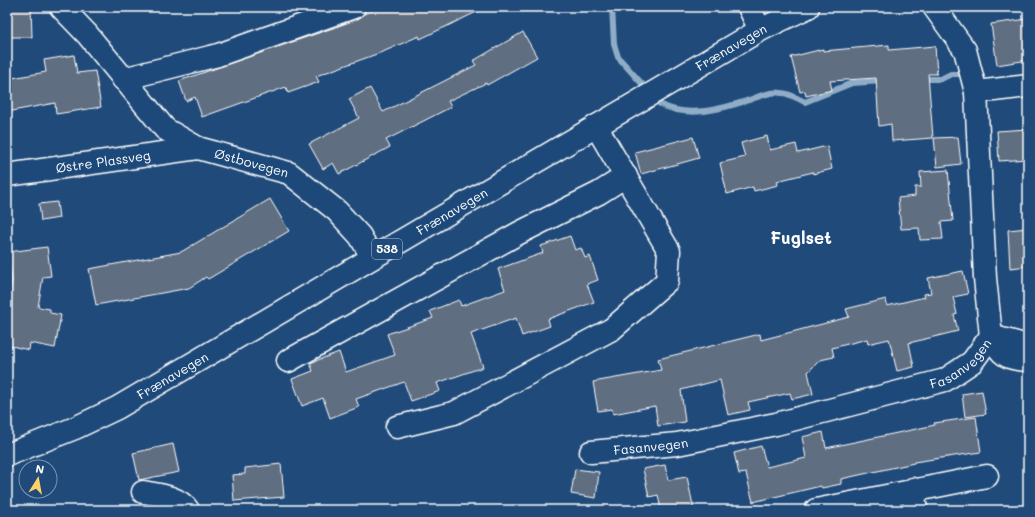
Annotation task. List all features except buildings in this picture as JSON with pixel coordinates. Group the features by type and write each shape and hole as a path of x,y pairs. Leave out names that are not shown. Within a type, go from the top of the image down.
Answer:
{"street":[{"name":"Østbovegen","path":"61,7 87,34 165,129 198,148 289,173 337,211 360,236 372,258"},
{"path":"123,79 218,55 354,7"},
{"path":"749,7 760,30"},
{"name":"Frænavegen","path":"7,455 75,428 117,408 760,30 808,7"},
{"name":"Fasanvegen","path":"591,452 677,444 768,426 945,380 972,362 991,336 985,278 976,92 965,50 934,7"},
{"path":"976,92 1028,86"},
{"path":"397,427 454,413 612,329 667,281 669,251 596,126"},
{"name":"Østre Plassveg","path":"7,175 198,148"},
{"path":"288,361 519,233 600,193 626,176"},
{"path":"991,336 1028,346"},
{"path":"991,336 1000,351 1013,359 1028,360"},
{"path":"816,510 915,500 987,476"},
{"path":"143,492 173,498 185,506 188,510"}],"waterway":[{"path":"612,7 614,44 618,57 660,104 670,109 693,112 704,111 728,107 766,94 774,93 788,94 805,102 852,83 883,81"},
{"path":"920,79 941,79 951,74 962,74"}],"district":[{"name":"Fuglset","path":"801,238"}]}
